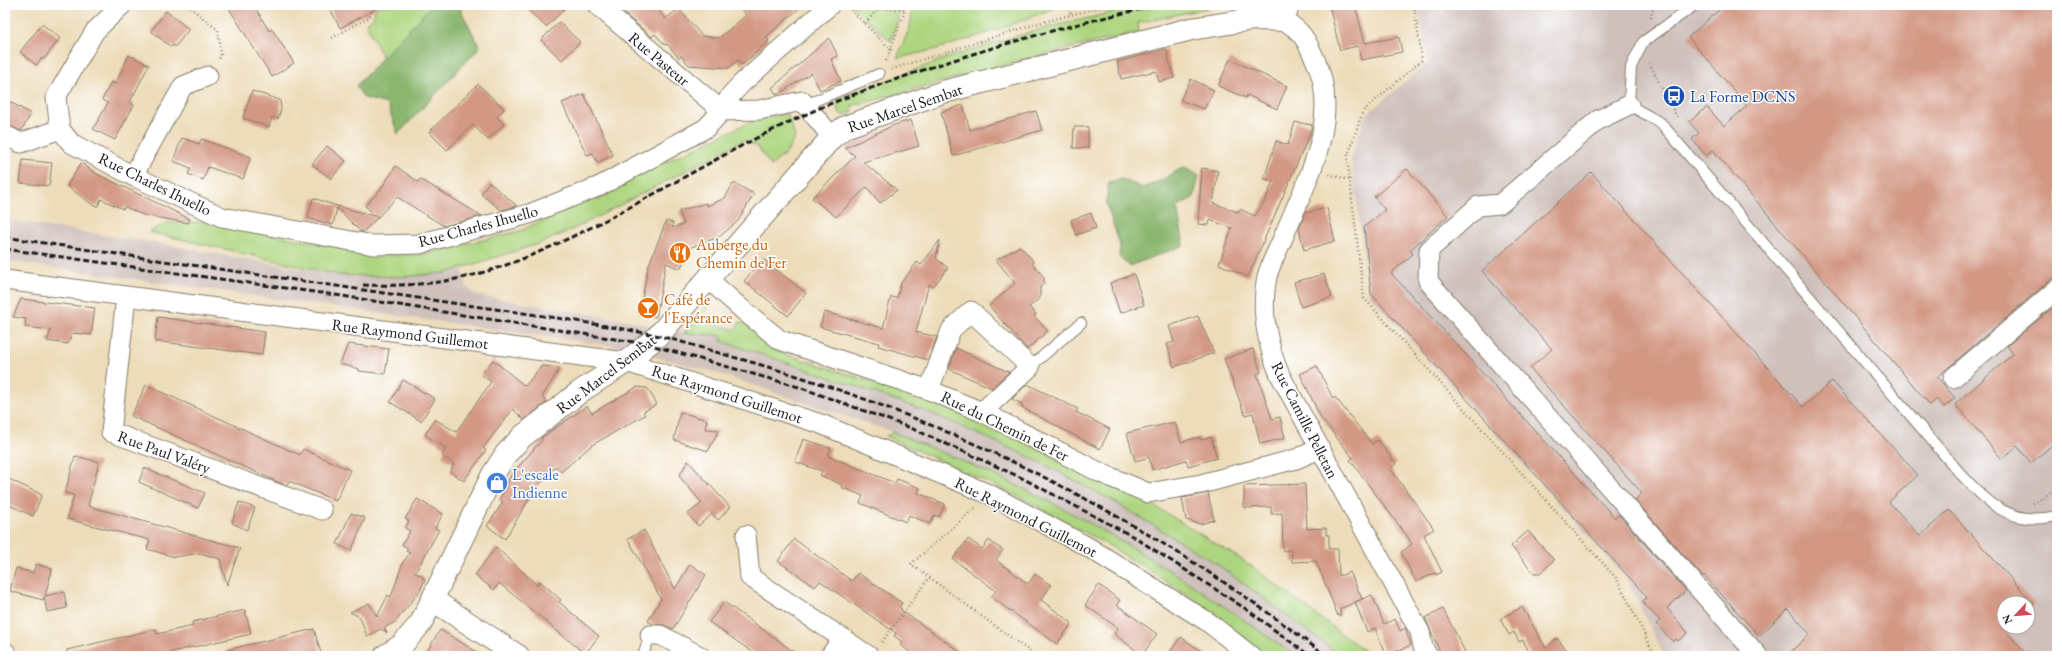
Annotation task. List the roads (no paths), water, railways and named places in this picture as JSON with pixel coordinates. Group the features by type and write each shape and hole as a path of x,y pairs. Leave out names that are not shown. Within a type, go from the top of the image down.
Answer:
{"street":[{"path":"5,135 21,143 60,129 56,97 95,31 122,5"},
{"name":"Rue Pasteur","path":"597,5 722,111"},
{"name":"Rue Charles Ihuello","path":"60,129 71,143 132,176 222,217 373,245 419,244 529,214 600,186 706,128 722,111 730,96 741,84 830,5"},
{"name":"Rue Marcel Sembat","path":"385,656 402,645 421,623 492,476 506,454 523,436 581,391 626,362 658,336 832,137 845,127 943,92 1191,29 1254,19 1286,12"},
{"name":"Rue Camille Pelletan","path":"1286,12 1301,33 1316,60 1324,80 1325,119 1315,160 1267,275 1264,307 1272,357 1319,449 1420,632 1423,647 1428,656"},
{"path":"132,176 183,86 208,76"},
{"path":"722,111 759,110 802,101 832,137"},
{"path":"1629,105 1598,120 1500,204 1478,206 1429,250 1428,281 1758,656"},
{"name":"Rue du Chemin de Fer","path":"708,279 780,340 929,390 982,412 1101,473 1148,493 1223,478 1296,459 1319,449"},
{"name":"Rue Raymond Guillemot","path":"5,280 626,362 821,424 990,495 1088,547 1208,622 1251,656"},
{"path":"1953,378 2057,289"},
{"name":"Rue Paul Valéry","path":"126,297 111,432 322,510"},
{"path":"929,390 951,330 972,311 1030,367 982,412"},
{"path":"746,535 750,577 843,638 875,650"},
{"path":"433,600 518,656"},
{"path":"650,635 660,635 700,656"},
{"path":"830,656 843,638"}],"lane":[{"path":"1695,5 1643,42 1631,67 1629,105 1661,123 1958,471 1990,504 2011,516 2042,520 2057,516"},
{"path":"805,105 879,74"},
{"path":"1030,367 1081,323"},
{"path":"643,656 650,635"}],"railway":[{"path":"363,285 424,284 461,278 495,269 544,250 592,227 781,126 839,100 929,68 1015,41 1073,25 1161,5"},
{"path":"5,237 533,314 625,329 677,341 823,384 900,413 975,444 1049,480 1121,519 1191,561 1260,607 1326,656"},
{"path":"5,249 342,296 647,344 799,387 911,428 1020,477 1134,537 1246,609 1310,656"}],"place":[{"name":"La Forme DCNS","path":"1674,96"},
{"name":"Auberge du Chemin de Fer","path":"680,253"},
{"name":"Café de l'Espérance","path":"648,308"},
{"name":"L'escale Indienne","path":"497,483"}]}
